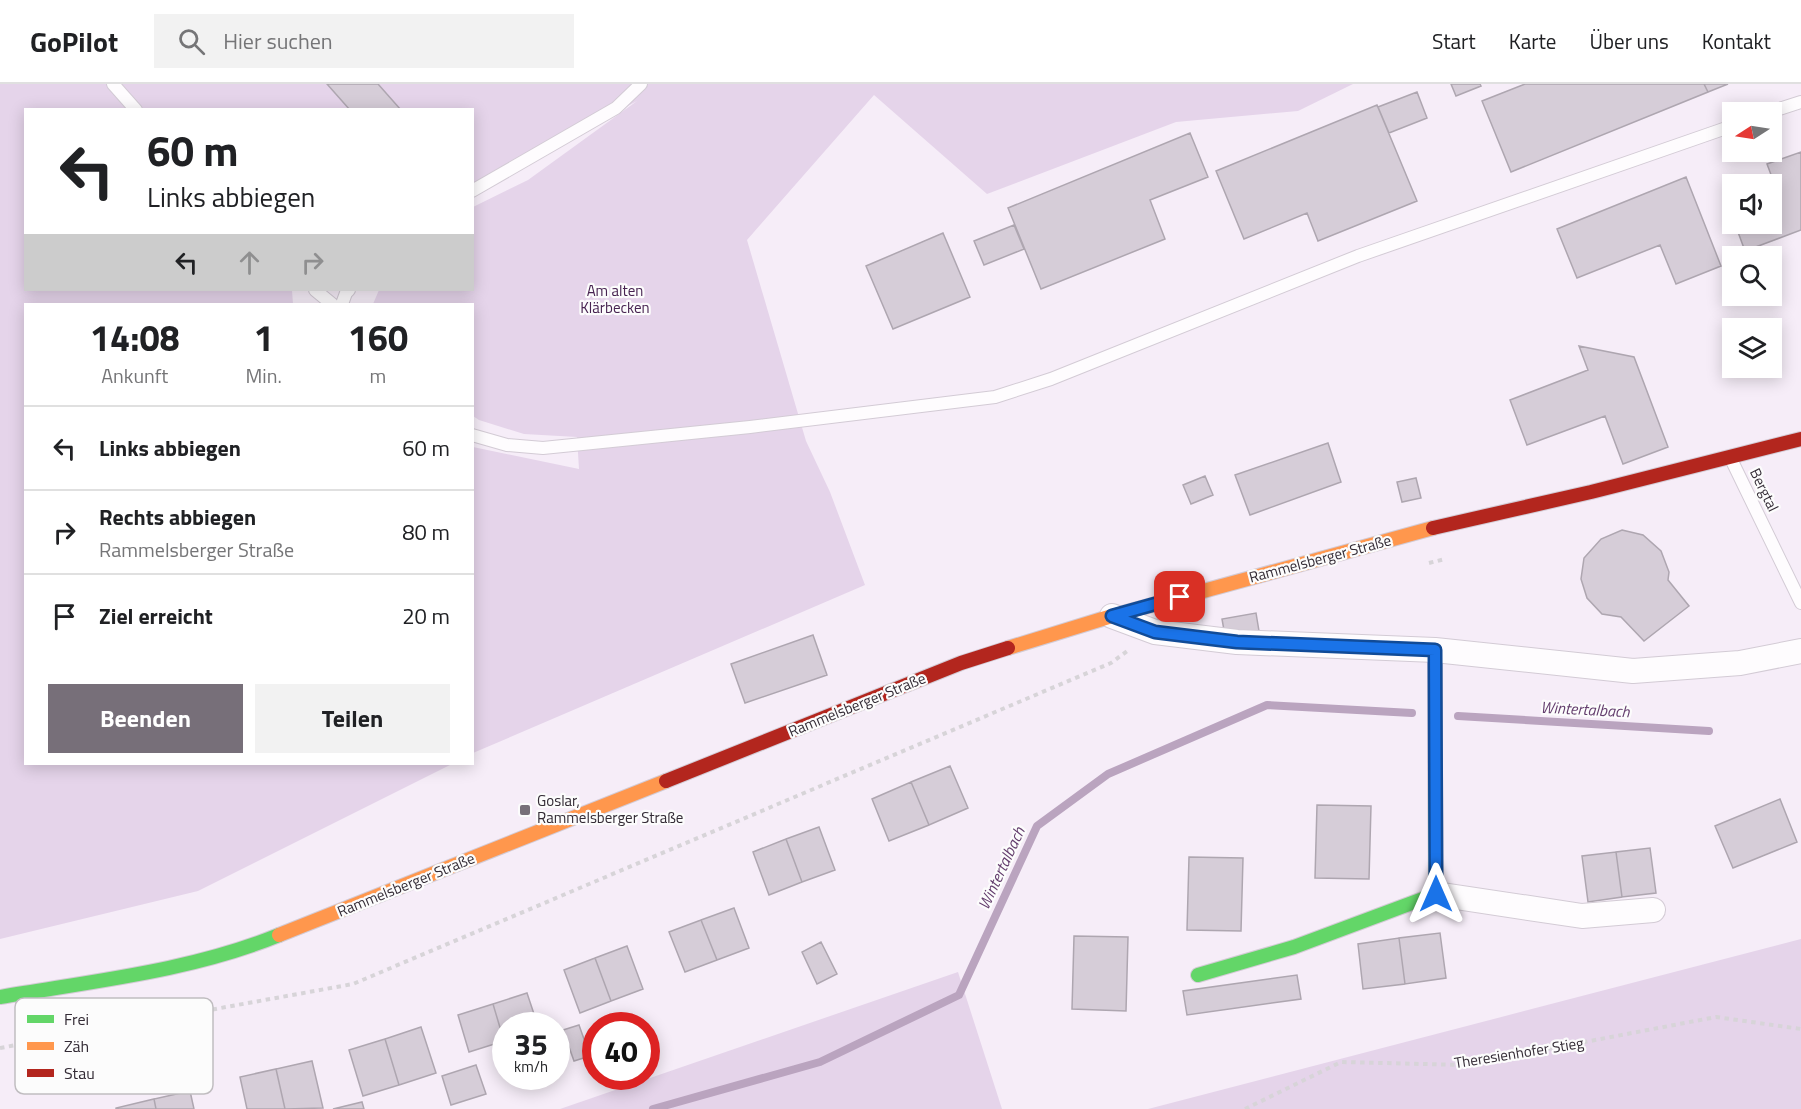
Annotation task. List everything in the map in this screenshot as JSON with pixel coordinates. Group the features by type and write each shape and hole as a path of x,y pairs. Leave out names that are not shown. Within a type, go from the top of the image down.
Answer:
{"street":[{"name":"Bergtal","path":"1730,458 1801,439"},
{"name":"Rammelsberger Straße","path":"0,997 137,974 245,949 961,663 1112,616 1429,529 1730,458"},
{"path":"1112,616 1155,632 1237,642 1435,650 1633,671 1740,663 1801,651"},
{"path":"1435,650 1436,894"},
{"path":"1198,975 1294,947 1436,894 1582,916 1653,910"}],"lane":[{"path":"113,84 134,108"},
{"path":"474,190 616,108 641,84"},
{"path":"1782,108 1801,102"},
{"path":"474,436 507,445 543,448 750,427 994,397 1051,379 1358,256 1722,129"},
{"path":"316,291 331,303"},
{"name":"Bergtal","path":"1730,458 1801,603"}],"path":[{"path":"1421,566 1456,557"},
{"path":"213,1009 353,984 1111,663 1155,632"},
{"name":"Theresienhofer Stieg","path":"1245,1109 1341,1062 1464,1065 1716,1017 1801,1029"},
{"path":"0,1048 15,1045"}],"green space":[{"name":"Am alten Klärbecken","path":"0,84 1353,84 1298,111 1176,122 987,194 874,95 747,240 806,441 830,492 865,585 474,753 474,447 579,469 577,437 524,434 474,417 474,303 373,303 379,291 474,291 474,207 528,180 637,101 474,189 474,108 24,108 24,291 292,291 293,303 24,303 24,765 450,765 198,891 0,939"},
{"path":"1801,939 1801,1109 1148,1109"},
{"path":"958,972 1002,1109 560,1109 615,1090 660,1090 660,1075"}],"building":[{"path":"327,84 378,84 399,108 348,108"},
{"path":"1451,84 1480,84 1481,86 1456,96"},
{"path":"1525,84 1704,84 1708,92 1511,172 1482,101"},
{"path":"1704,84 1728,84 1708,92"},
{"path":"1417,92 1427,118 1389,133 1378,107"},
{"path":"1377,105 1417,201 1318,241 1307,213 1244,239 1216,171"},
{"path":"1190,133 1208,177 1150,200 1165,239 1041,289 1008,208"},
{"path":"1801,152 1801,230 1758,246 1743,246 1739,234 1782,234 1782,174 1771,174 1767,164 1782,162 1782,159"},
{"path":"1686,177 1721,266 1676,284 1660,245 1577,278 1557,229"},
{"path":"1014,225 1024,249 984,265 974,241"},
{"path":"943,233 970,297 893,329 866,266"},
{"path":"1579,346 1634,357 1668,447 1623,464 1605,416 1527,445 1510,400 1588,370"},
{"path":"1328,443 1341,482 1250,515 1235,475"},
{"path":"1205,476 1213,495 1191,504 1183,485"},
{"path":"1416,478 1421,498 1402,502 1397,482"},
{"path":"1622,530 1643,535 1661,551 1669,572 1668,580 1689,606 1644,641 1621,617 1602,614 1587,598 1581,579 1584,558 1601,539"},
{"path":"1256,613 1259,631 1225,636 1222,619"},
{"path":"813,635 827,675 745,703 731,664"},
{"path":"950,766 968,808 929,825 911,782"},
{"path":"911,782 929,825 889,841 872,799"},
{"path":"1780,799 1797,842 1733,868 1715,826"},
{"path":"1317,805 1371,806 1369,879 1315,878"},
{"path":"819,827 835,870 802,882 786,839"},
{"path":"786,839 802,882 769,895 753,852"},
{"path":"1650,848 1656,893 1622,897 1616,852"},
{"path":"1616,852 1622,897 1588,902 1582,856"},
{"path":"1189,857 1243,858 1241,931 1187,930"},
{"path":"734,908 749,948 717,960 701,920"},
{"path":"701,920 717,960 685,972 669,932"},
{"path":"1440,933 1446,978 1405,984 1399,938"},
{"path":"1074,936 1128,937 1126,1011 1072,1009"},
{"path":"1399,938 1405,984 1363,989 1358,944"},
{"path":"821,942 837,974 817,984 802,952"},
{"path":"627,946 643,989 611,1001 595,958"},
{"path":"595,958 611,1001 580,1013 564,970"},
{"path":"1297,975 1301,999 1187,1015 1183,991"},
{"path":"527,993 533,1012 495,1012 493,1004"},
{"path":"493,1004 495,1012 492,1012 492,1045 469,1052 458,1015"},
{"path":"579,1025 582,1033 582,1058 574,1061 570,1050 570,1028"},
{"path":"421,1027 436,1073 399,1085 385,1039"},
{"path":"385,1039 399,1085 363,1096 349,1050"},
{"path":"312,1061 323,1108 285,1109 276,1069"},
{"path":"476,1065 486,1094 451,1105 442,1076"},
{"path":"276,1069 285,1109 247,1109 240,1077"},
{"path":"176,1094 191,1094 194,1109 156,1109 154,1099"},
{"path":"154,1099 156,1109 116,1109 116,1108"},
{"path":"362,1102 364,1109 333,1109"}],"waterway":[{"name":"Wintertalbach","path":"653,1109 820,1062 959,995 1037,826 1108,774 1267,705 1412,713"},
{"name":"Wintertalbach","path":"1458,716 1709,731"}],"traffic: fast":[{"path":"1198,975 1294,947 1436,894 1435,768"},
{"path":"0,997 177,966 211,958 279,935"}],"traffic: slow":[{"path":"1008,648 1112,616 1433,528"},
{"path":"1435,650 1435,768"},
{"path":"279,935 666,781"}],"traffic: jam":[{"path":"1433,528 1591,492 1801,439"},
{"path":"666,781 961,663 1008,648"}],"place":[{"name":"Goslar, Rammelsberger Straße","path":"525,810"}],"route":[{"path":"1180,597 1112,616 1155,632 1237,642 1435,650 1436,894"}]}
